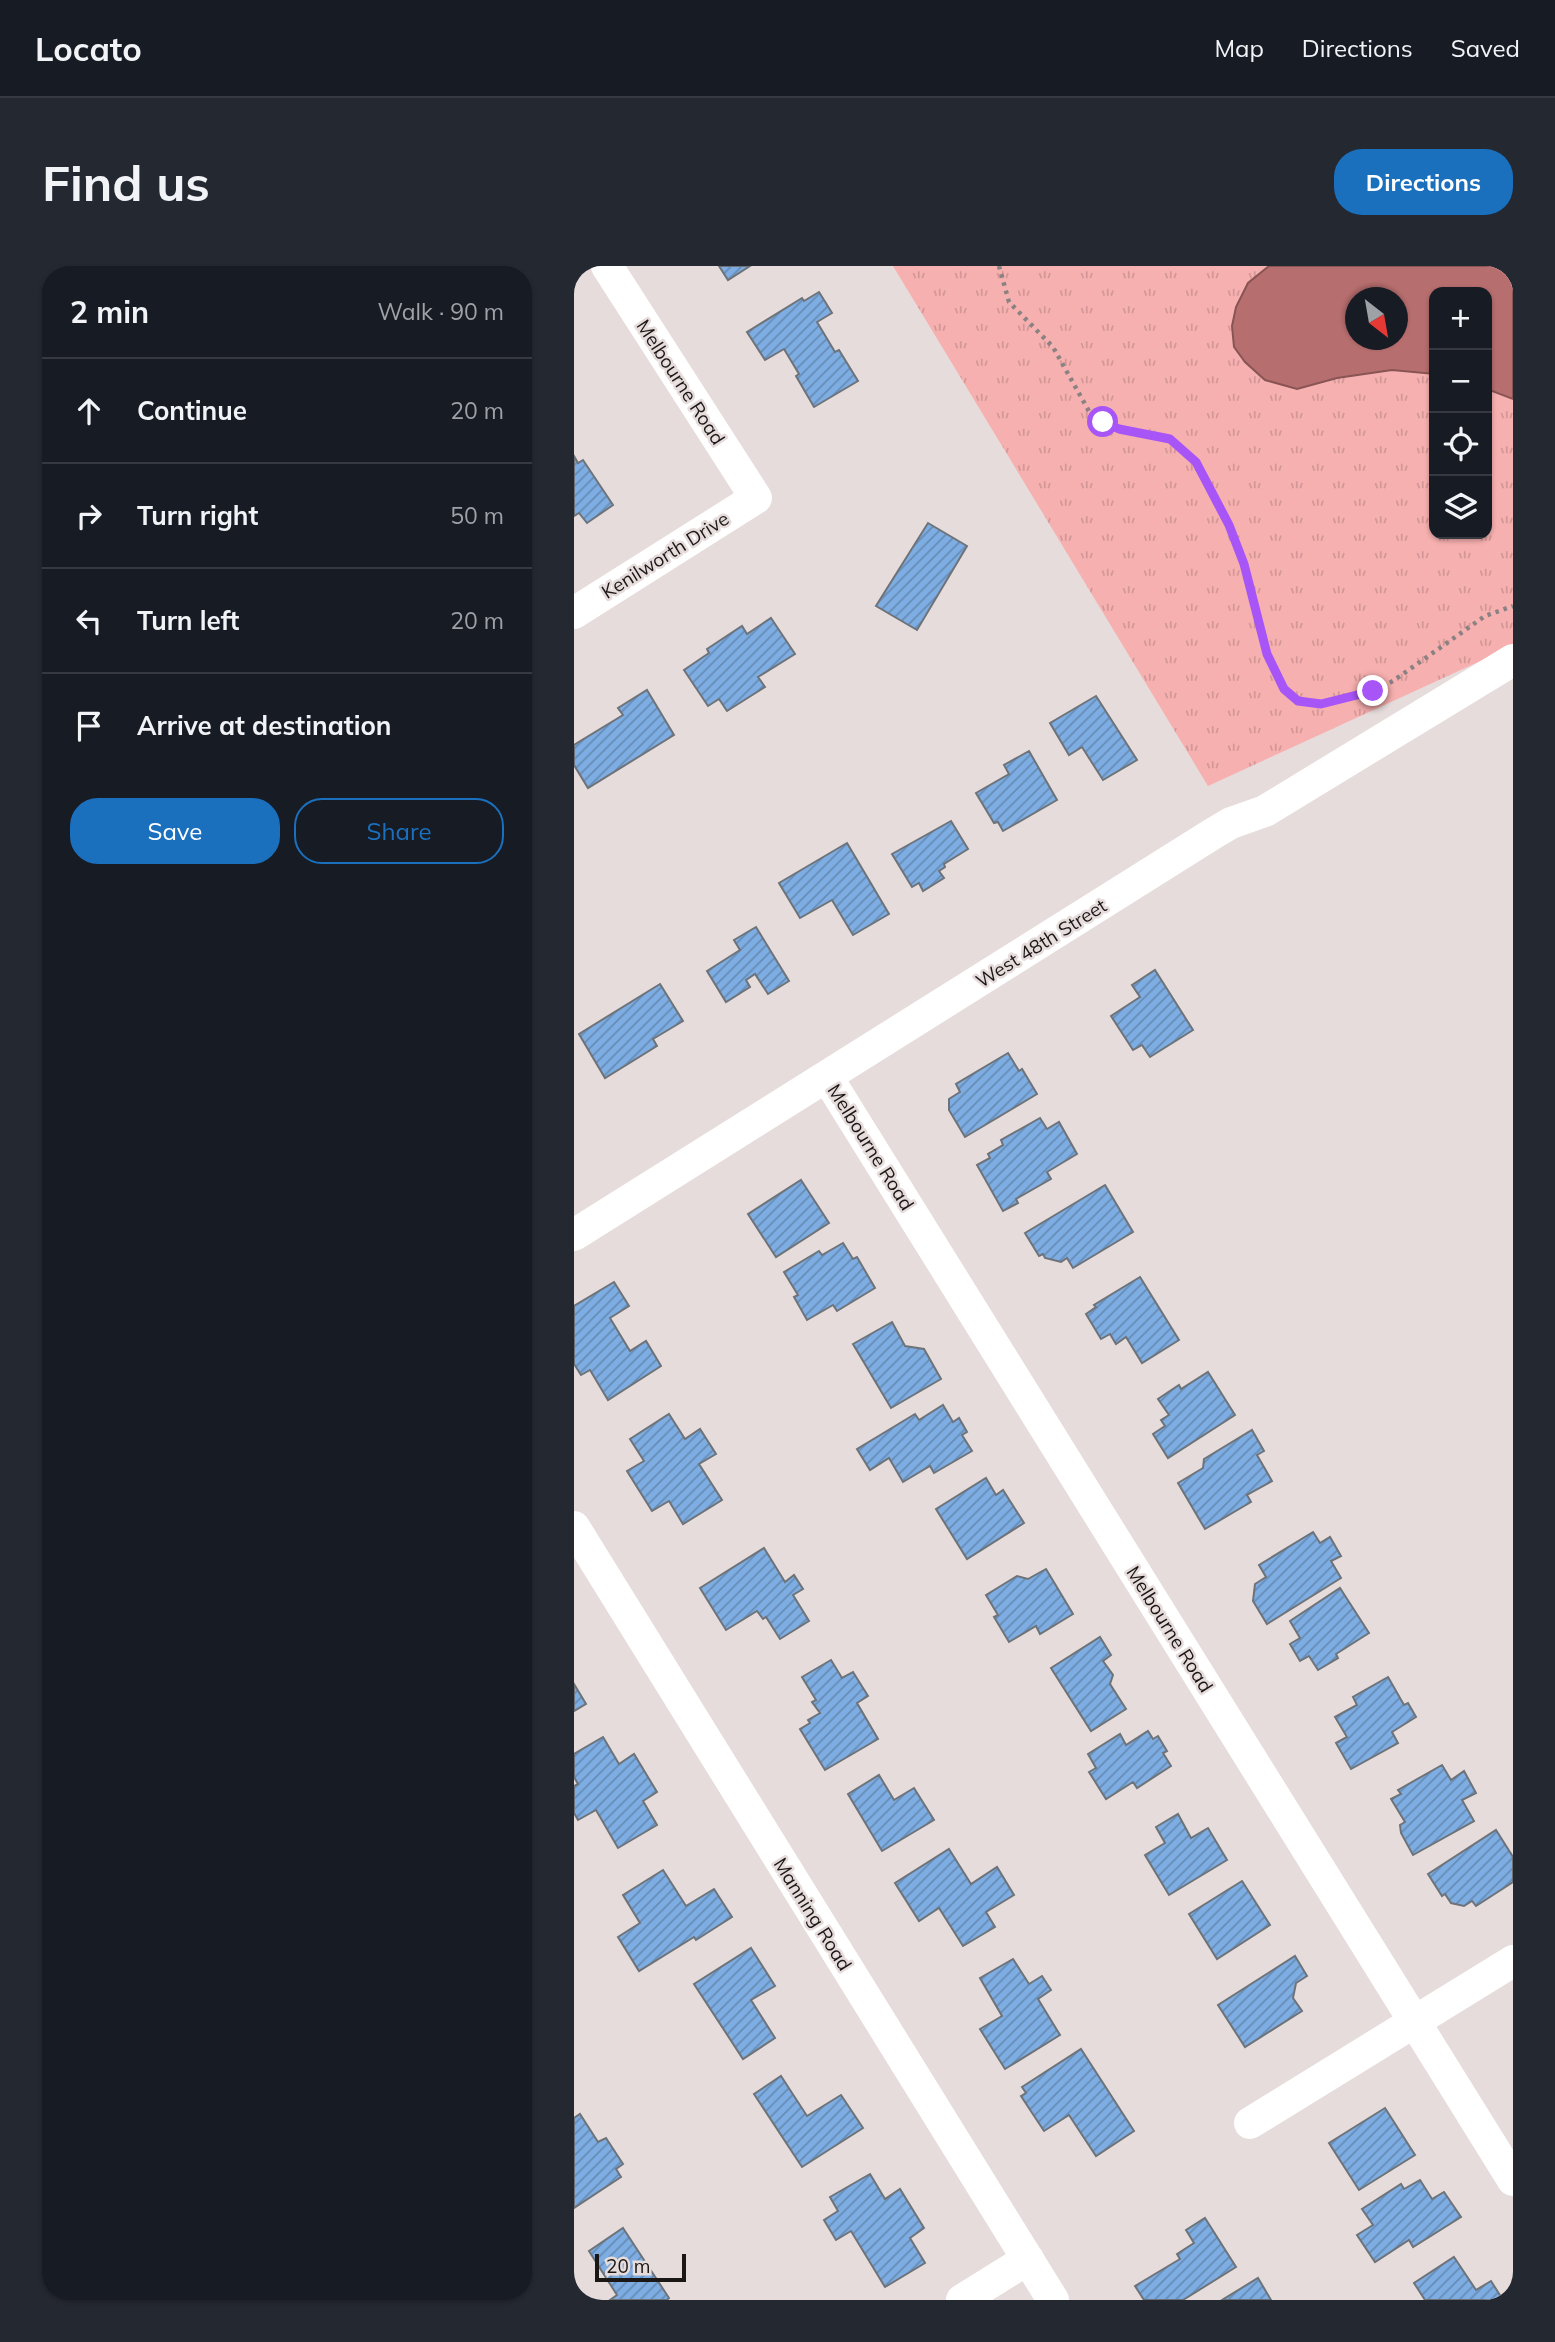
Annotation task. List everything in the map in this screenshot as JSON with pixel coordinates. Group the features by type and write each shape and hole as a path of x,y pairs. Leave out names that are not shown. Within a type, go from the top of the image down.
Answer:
{"street":[{"name":"Melbourne Road","path":"607,266 756,498"},
{"name":"Kenilworth Drive","path":"574,612 756,498"},
{"name":"West 48th Street","path":"574,1235 1214,833 1231,823 1265,811 1513,660"},
{"name":"Melbourne Road","path":"827,1077 1513,2180"},
{"name":"Manning Road","path":"574,1527 1053,2300"},
{"path":"1250,2123 1513,1961"},
{"path":"962,2300 1028,2259"}],"path":[{"path":"999,266 1009,302 1053,347 1090,413 1119,429 1170,439 1196,462 1229,525 1244,564 1267,654 1284,689 1298,701 1321,704 1373,691 1394,681 1485,616 1513,606"}],"green space":[{"path":"893,266 1513,266 1513,646 1208,786"}],"shaded area":[{"path":"1269,266 1513,266 1513,399 1492,391 1492,287 1429,287 1429,374 1392,370 1337,378 1297,389 1265,380 1245,362 1234,347 1232,326 1236,307 1248,283"}],"building":[{"path":"719,266 750,266 728,280"},
{"path":"819,292 832,313 817,322 835,352 839,350 858,381 814,407 784,349 765,360 747,332 802,298 804,301"},
{"path":"574,456 578,463 583,460 613,505 587,523 579,513 574,516"},
{"path":"928,523 967,546 917,630 876,606"},
{"path":"771,618 795,654 758,677 765,687 727,711 719,699 708,706 684,670 709,653 707,649 742,626 747,634"},
{"path":"647,690 674,735 588,788 574,765 574,745 623,715 618,708"},
{"path":"1096,696 1137,760 1103,780 1082,747 1069,755 1050,723"},
{"path":"1029,751 1057,800 1003,831 998,822 994,823 976,793 1009,774 1004,765"},
{"path":"951,821 968,849 944,864 945,867 939,871 944,878 923,891 919,883 912,887 892,854"},
{"path":"847,843 889,914 853,935 832,900 800,918 779,883"},
{"path":"756,927 789,981 768,994 755,974 746,980 750,987 726,1002 707,971 740,950 734,940"},
{"path":"1155,970 1193,1030 1150,1057 1142,1045 1133,1050 1111,1016 1140,997 1132,985"},
{"path":"660,984 683,1021 653,1039 657,1046 605,1078 579,1034"},
{"path":"1008,1053 1019,1071 1022,1069 1037,1094 965,1137 949,1110 949,1099 960,1092 956,1084"},
{"path":"1040,1118 1047,1129 1059,1122 1077,1154 1047,1172 1051,1179 1016,1199 1018,1203 1003,1211 977,1165 990,1158 988,1154 1003,1145 1001,1140"},
{"path":"801,1180 829,1223 776,1257 748,1214"},
{"path":"1105,1185 1133,1232 1073,1268 1067,1258 1061,1262 1045,1258 1043,1254 1039,1256 1025,1233"},
{"path":"843,1243 853,1259 857,1257 875,1288 837,1311 833,1305 807,1320 794,1297 798,1295 784,1272 819,1251 822,1255"},
{"path":"1140,1277 1179,1340 1142,1363 1126,1337 1116,1344 1110,1334 1101,1339 1086,1314 1096,1307 1094,1305"},
{"path":"614,1282 629,1306 610,1318 630,1351 646,1341 661,1366 608,1400 590,1370 581,1375 574,1364 574,1306"},
{"path":"892,1322 905,1346 924,1349 941,1379 891,1408 853,1344"},
{"path":"1208,1372 1235,1415 1168,1458 1153,1434 1165,1426 1161,1420 1169,1415 1158,1399 1179,1385 1181,1389"},
{"path":"943,1405 953,1422 959,1418 967,1432 962,1435 972,1451 934,1473 930,1466 903,1482 889,1458 870,1470 857,1449 915,1414 919,1420"},
{"path":"669,1414 685,1439 700,1429 716,1454 699,1464 722,1500 683,1524 669,1501 652,1511 627,1471 644,1461 630,1439"},
{"path":"1252,1430 1264,1451 1257,1455 1272,1481 1247,1495 1251,1502 1205,1529 1178,1483 1203,1468 1204,1459"},
{"path":"986,1478 996,1495 1003,1490 1024,1523 967,1559 936,1509"},
{"path":"1313,1532 1320,1543 1330,1537 1341,1556 1331,1561 1341,1578 1267,1624 1253,1601 1255,1584 1266,1577 1259,1565"},
{"path":"764,1548 785,1582 794,1575 803,1589 793,1595 809,1621 780,1639 766,1617 763,1619 757,1611 726,1630 700,1588"},
{"path":"1046,1569 1073,1614 1040,1634 1036,1626 1009,1642 994,1617 998,1615 986,1595 1017,1576 1028,1579"},
{"path":"1340,1588 1369,1633 1336,1654 1338,1658 1318,1670 1309,1656 1300,1661 1290,1644 1300,1638 1290,1621"},
{"path":"1100,1637 1111,1655 1103,1661 1113,1675 1110,1684 1126,1709 1091,1731 1051,1668"},
{"path":"831,1660 842,1678 853,1672 868,1696 857,1703 878,1739 825,1770 800,1729 820,1713 812,1702 816,1700 802,1677"},
{"path":"1388,1677 1404,1705 1408,1703 1416,1717 1392,1732 1398,1743 1351,1769 1336,1743 1347,1737 1335,1717 1357,1705 1353,1697"},
{"path":"574,1684 586,1704 574,1711"},
{"path":"1148,1731 1153,1739 1158,1736 1167,1751 1163,1753 1171,1766 1137,1788 1133,1782 1106,1799 1089,1772 1096,1768 1088,1754 1120,1734 1126,1745"},
{"path":"603,1737 619,1764 634,1754 657,1792 643,1801 657,1825 618,1848 596,1810 578,1820 574,1813 574,1786 578,1784 574,1777 574,1754"},
{"path":"1442,1765 1451,1780 1464,1771 1476,1793 1462,1800 1474,1821 1413,1855 1401,1833 1400,1825 1405,1822 1391,1799 1401,1794 1398,1790"},
{"path":"879,1775 894,1800 914,1788 934,1820 882,1851 848,1794"},
{"path":"1178,1814 1191,1838 1208,1828 1227,1860 1169,1895 1145,1855 1165,1843 1156,1827"},
{"path":"1496,1830 1513,1857 1513,1882 1476,1906 1472,1901 1464,1906 1451,1903 1445,1894 1442,1896 1428,1874"},
{"path":"949,1849 971,1884 997,1867 1014,1895 986,1912 995,1927 963,1946 939,1908 919,1921 895,1883"},
{"path":"663,1870 686,1906 714,1889 732,1917 639,1971 618,1937 640,1923 623,1895"},
{"path":"1242,1881 1270,1925 1217,1959 1189,1914"},
{"path":"751,1948 775,1986 751,2000 775,2038 743,2059 694,1984"},
{"path":"1295,1956 1307,1976 1296,1983 1293,1998 1302,2011 1245,2047 1218,2005"},
{"path":"1013,1959 1029,1984 1042,1976 1051,1990 1038,1999 1060,2035 1005,2069 980,2029 1002,2016 980,1978"},
{"path":"1081,2049 1134,2131 1096,2156 1069,2115 1044,2131 1021,2096 1026,2093 1022,2087"},
{"path":"781,2076 807,2116 841,2095 863,2128 802,2167 754,2094"},
{"path":"1385,2108 1415,2155 1359,2190 1329,2143"},
{"path":"580,2114 598,2142 606,2138 623,2164 616,2169 621,2177 574,2208 574,2118"},
{"path":"870,2174 885,2199 900,2189 924,2228 910,2238 925,2263 885,2287 851,2231 836,2240 824,2220 838,2211 830,2197"},
{"path":"1420,2180 1432,2199 1444,2192 1461,2217 1413,2247 1409,2240 1375,2262 1357,2235 1373,2225 1362,2209 1401,2184 1404,2189"},
{"path":"1205,2218 1236,2267 1183,2300 1144,2300 1135,2286 1180,2259 1177,2254 1194,2243 1186,2230"},
{"path":"623,2228 669,2298 667,2300 610,2300 617,2295 589,2251"},
{"path":"1454,2257 1476,2290 1491,2281 1503,2300 1425,2300 1414,2283"},
{"path":"1258,2278 1271,2300 1222,2300"}],"route":[{"path":"1103,422 1119,429 1170,439 1196,462 1229,525 1244,564 1267,654 1284,689 1298,701 1321,704 1373,691"}]}
